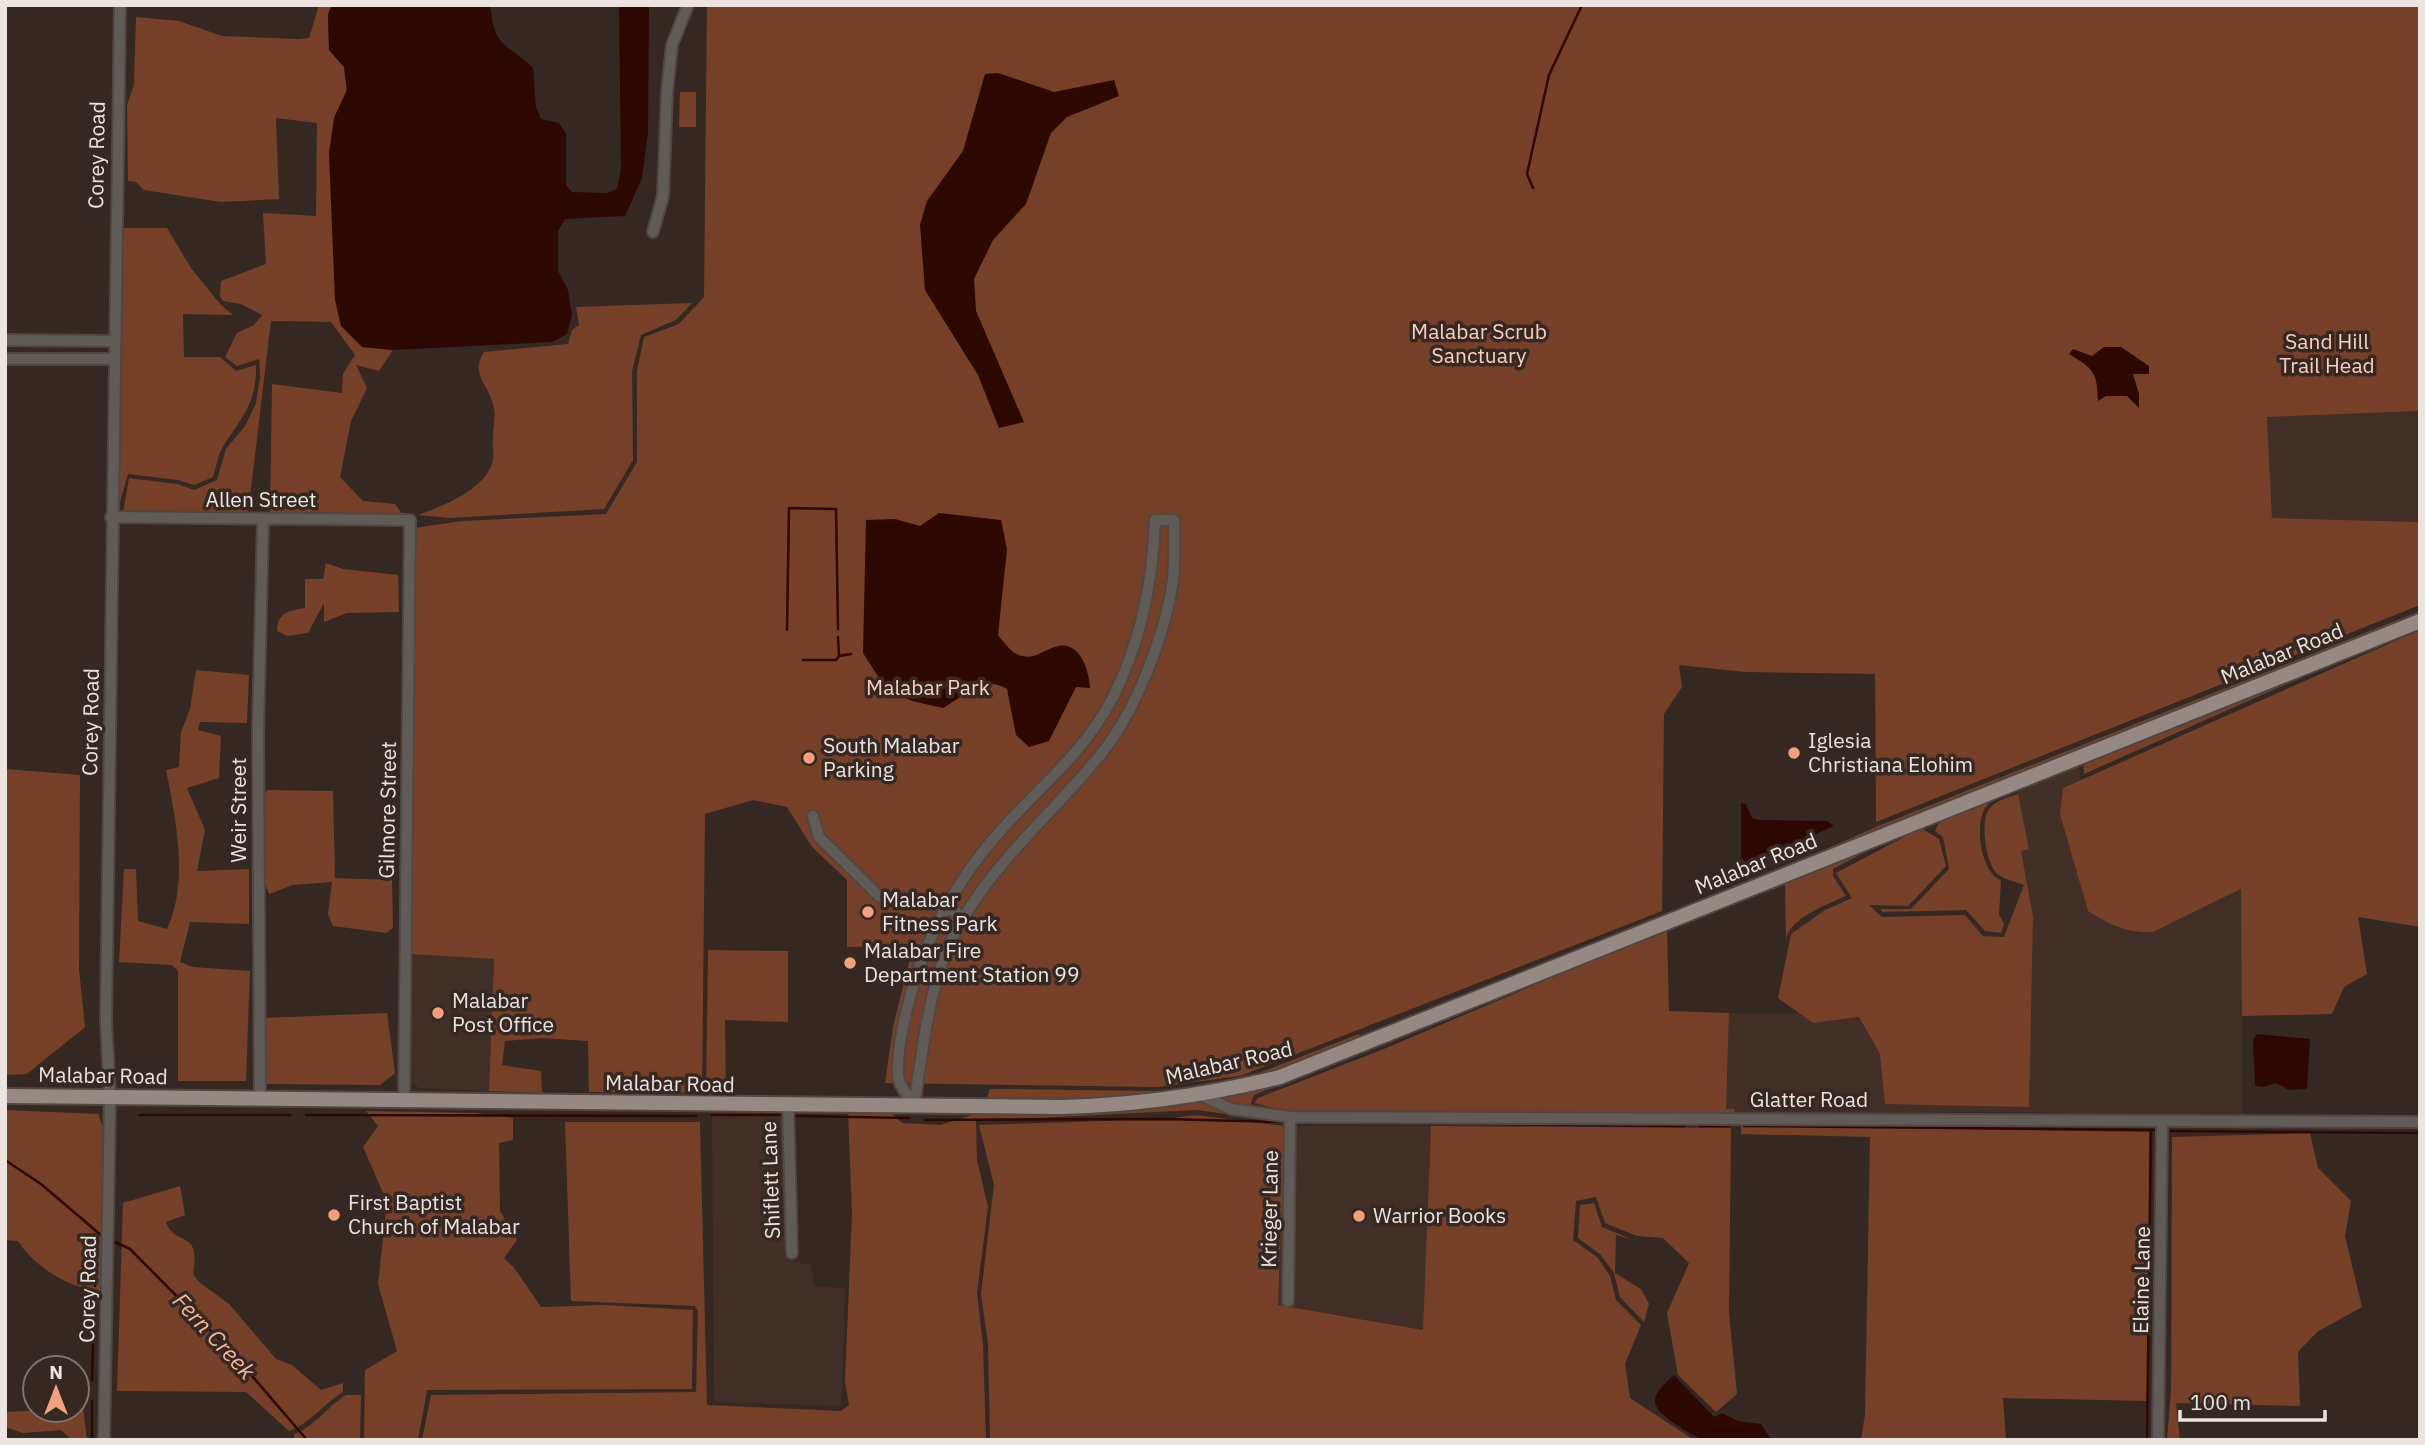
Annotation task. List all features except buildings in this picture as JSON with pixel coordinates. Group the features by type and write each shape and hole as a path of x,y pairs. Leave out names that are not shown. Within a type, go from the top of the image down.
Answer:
{"main road":[{"name":"Malabar Road","path":"5,1096 788,1106 1123,1106 1203,1096 1280,1077 2420,621"}],"street":[{"name":"Corey Road","path":"104,1440 110,1097 106,1021 111,517 120,5"},
{"path":"653,232 663,196 667,92 673,45 688,5"},
{"path":"5,340 113,341"},
{"path":"46,341 46,359"},
{"path":"5,359 114,359"},
{"name":"Allen Street","path":"111,517 410,520"},
{"name":"Weir Street","path":"260,1099 258,731 263,520"},
{"name":"Gilmore Street","path":"404,1101 410,520"},
{"path":"1155,520 1174,520 1173,577 1165,621 1127,711 1103,751 1035,825 964,916 948,946 929,1007 914,1106 899,1080 903,1027 918,967 970,869 1019,811 1049,783 1085,741 1112,698 1143,615 1150,584 1155,520"},
{"path":"1112,698 1127,711"},
{"path":"1019,811 1035,825"},
{"path":"813,816 819,837 879,896 932,902 964,916"},
{"name":"Glatter Road","path":"1203,1096 1231,1109 1290,1117 2420,1122"},
{"name":"Shiflett Lane","path":"788,1106 792,1253"},
{"name":"Krieger Lane","path":"1288,1301 1290,1117"},
{"name":"Elaine Lane","path":"2158,1440 2162,1121"}],"shaded area":[{"path":"332,5 490,5 495,30 502,43 533,68 536,107 541,119 559,123 566,134 566,185 572,192 607,193 617,189 621,169 619,5 649,5 648,133 642,178 625,216 565,219 558,231 558,271 568,290 572,315 567,334 552,342 393,350 362,347 341,326 335,300 329,153 334,118 347,90 344,67 329,50 328,14"},
{"path":"998,73 1054,92 1114,80 1119,96 1067,117 1051,133 1026,204 993,240 974,279 976,311 1024,422 999,428 978,375 925,290 920,225 927,201 963,151 985,74"},
{"path":"2104,347 2121,347 2149,366 2149,374 2133,374 2139,394 2139,408 2127,396 2106,396 2098,401 2097,384 2092,372 2069,354 2073,349 2092,356"},
{"path":"2420,411 2420,522 2272,518 2267,417"},
{"path":"939,513 1001,520 1007,549 998,635 1009,648 1027,657 1063,645 1076,651 1085,664 1090,688 1076,687 1049,741 1029,747 1016,735 1007,689 998,685 982,685 943,708 912,701 899,695 877,675 863,653 866,520 895,519 920,526"},
{"path":"2079,765 2081,780 2063,788 2153,932 2242,889 2242,1117 2029,1112 1736,1114 1734,1109 1726,1109 1729,1013 1801,1014 1813,1023 1859,1017 1880,1054 2033,916 2021,851 2029,848 2016,789"},
{"path":"1741,803 1746,804 1752,818 1758,820 1827,821 1834,826 1753,862 1745,862 1741,857"},
{"path":"410,954 494,959 489,1091 419,1088 410,1081"},
{"path":"2257,1034 2310,1039 2307,1089 2289,1090 2276,1083 2263,1087 2255,1086 2253,1040"},
{"path":"712,1109 783,1112 788,1260 811,1265 814,1286 845,1288 841,1406 714,1402"},
{"path":"1285,1126 1431,1126 1424,1330 1278,1305"},
{"path":"1674,1375 1714,1417 1722,1413 1738,1421 1761,1424 1771,1439 1737,1442 1704,1440 1675,1424 1660,1411 1655,1401 1660,1389"}],"green space":[{"path":"319,5 332,5 328,14 329,50 344,67 347,90 334,118 362,347 393,350 379,371 356,365 367,388 351,421 340,477 363,501 395,504 402,514 270,514 272,384 342,393 343,374 355,355 331,322 271,321 248,514 123,513 129,478 177,484 194,490 217,480 226,449 245,426 256,403 260,377 259,359 237,366 225,357 237,333 254,325 262,315 241,304 223,301 220,296 221,281 266,264 263,213 316,216 317,123 276,118 279,199 221,202 144,190 136,182 128,181 127,105 134,85 136,17 179,21 222,36 298,39 309,38"},
{"name":"Malabar Scrub Sanctuary","path":"707,5 2420,5 2420,411 2267,417 2272,518 2420,522 2420,605 1876,822 1875,674 1745,672 1679,665 1682,687 1664,714 1662,911 1240,1076 1159,1087 885,1083 893,1027 913,946 847,947 847,880 812,847 787,807 753,800 705,814 702,1093 589,1092 588,1041 542,1038 505,1041 502,1065 541,1071 542,1093 489,1091 494,959 410,954 414,528 462,521 606,514 637,462 637,371 644,337 679,324 704,297"},
{"path":"680,92 696,92 696,127 679,127"},
{"path":"116,228 167,228 191,268 220,304 233,315 183,314 184,357 220,357 236,371 256,365 251,400 222,449 213,477 194,485 178,480 128,474 120,502 112,500"},
{"path":"692,303 676,320 641,335 632,371 633,460 604,509 449,518 418,515 471,490 487,474 492,464 494,410 479,372 480,359 484,352 568,344 572,330 579,325 576,307"},
{"path":"326,563 343,569 398,575 399,612 347,613 324,622 324,603 308,633 287,636 277,631 282,616 305,608 305,579 323,579"},
{"path":"2420,611 2420,615 1798,862 1878,826"},
{"path":"2420,630 2420,927 2358,917 2367,974 2344,987 2332,1014 2242,1016 2241,889 2153,932 2119,927 2088,911 2060,814 2063,788"},
{"path":"2354,654 2084,774 2083,762"},
{"path":"196,670 249,675 247,723 200,722 198,730 221,736 219,778 187,788 205,830 197,871 249,869 249,924 190,922 180,962 193,967 250,971 246,1081 178,1081 178,971 172,965 119,962 124,869 136,869 138,921 167,929 174,911 179,871 177,830 166,770 179,767 181,732 190,709"},
{"path":"5,769 80,775 79,969 85,1027 27,1074 5,1075"},
{"path":"268,790 333,791 335,878 392,880 393,928 386,933 333,926 328,914 332,882 293,885 269,894 263,877 264,793"},
{"path":"2018,794 2029,849 2021,851 2033,916 2029,1107 1885,1104 1880,1054 1859,1017 1813,1023 1778,998 1791,934 1825,910 1852,898 1836,873 1921,828 1939,839 1946,866 1908,906 1869,905 1882,917 1965,915 1983,936 2004,937 2024,885 2004,878 1995,870 1986,846 1985,819 1992,806"},
{"path":"1993,798 1983,812 1980,840 1989,869 2001,881 1999,914 2004,924 2001,933 1985,931 1966,910 1883,912 1880,909 1911,909 1949,869 1943,837 1935,831 1940,820"},
{"path":"1885,841 1833,869 1833,876 1846,896 1802,918 1789,931 1786,939 1785,882"},
{"path":"1667,929 1669,1011 1729,1013 1726,1109 1734,1109 1736,1114 1291,1113 1254,1103 1258,1098 1379,1051"},
{"path":"708,950 788,951 788,1022 725,1020 726,1100 703,1098 706,1093"},
{"path":"387,1013 395,1073 380,1085 266,1084 262,1018"},
{"path":"1359,1034 1360,1039 1290,1067 1208,1089 1134,1098 986,1101 990,1089 1159,1091 1241,1080"},
{"path":"1363,1050 1254,1095 1250,1106 1282,1121 1196,1110 976,1121 977,1160 988,1207 977,1293 983,1345 986,1440 422,1440 431,1395 696,1392 698,1311 695,1306 571,1301 565,1122 700,1122 707,1405 841,1411 849,1405 845,1381 852,1213 848,1111 889,1111 902,1123 940,1125 982,1112 1123,1111 1203,1101 1282,1082"},
{"path":"5,1110 98,1114 103,1127 101,1292 77,1286 54,1275 34,1260 18,1241 5,1240"},
{"path":"366,1111 476,1113 513,1118 513,1140 499,1143 500,1211 517,1240 504,1258 515,1269 541,1307 605,1305 693,1310 692,1389 427,1390 418,1440 364,1440 365,1370 397,1351 378,1284 387,1202 363,1147 378,1126"},
{"path":"1195,1115 1285,1126 1278,1305 1423,1330 1431,1126 1731,1128 1729,1313 1737,1394 1716,1412 1678,1375 1667,1313 1689,1263 1663,1238 1637,1236 1605,1223 1596,1197 1576,1201 1573,1240 1597,1257 1610,1276 1616,1300 1641,1325 1625,1364 1630,1398 1694,1440 990,1440 988,1344 981,1294 994,1185 979,1125 1166,1119"},
{"path":"1741,1126 2149,1132 2148,1401 2003,1398 2006,1440 1861,1440 1865,1414 1870,1137 1741,1134"},
{"path":"2310,1133 2318,1168 2351,1201 2345,1236 2362,1307 2317,1332 2298,1352 2300,1406 2176,1403 2180,1440 2167,1440 2171,1390 2172,1137"},
{"path":"180,1186 185,1215 166,1222 170,1230 191,1244 195,1259 193,1274 199,1282 229,1304 276,1359 292,1365 321,1390 343,1383 343,1392 297,1428 289,1431 246,1392 117,1391 123,1203"},
{"path":"1594,1203 1602,1227 1633,1240 1616,1235 1615,1273 1641,1289 1649,1304 1644,1322 1620,1297 1614,1273 1600,1254 1578,1238 1580,1205"},
{"path":"346,1395 361,1395 360,1440 294,1440 294,1434 307,1427"},
{"path":"21,1411 21,1424 85,1424 87,1440 72,1440 61,1430 23,1433 5,1427 5,1412"}],"waterway":[{"path":"1533,188 1527,174 1549,75 1582,5"},
{"path":"787,630 789,508 836,509 838,629"},
{"path":"803,660 836,660 839,656 838,637"},
{"path":"839,656 851,654"},
{"path":"140,1115 290,1115"},
{"path":"306,1115 696,1116"},
{"path":"712,1115 780,1115"},
{"path":"796,1116 909,1118"},
{"path":"925,1120 1163,1119 1286,1122"},
{"path":"1299,1122 1684,1126"},
{"path":"1700,1126 1728,1126"},
{"path":"1744,1126 2154,1130"},
{"path":"2147,1440 2151,1130"},
{"path":"2171,1131 2420,1133"},
{"name":"Fern Creek","path":"5,1160 41,1184 102,1236"},
{"path":"94,1234 95,1286"},
{"name":"Fern Creek","path":"113,1241 130,1249 228,1348 307,1440"},
{"path":"92,1380 94,1304"},
{"path":"92,1401 92,1440"}],"place":[{"name":"Iglesia Christiana Elohim","path":"1794,753"},
{"name":"South Malabar Parking","path":"809,758"},
{"name":"Malabar Fitness Park","path":"868,912"},
{"name":"Malabar Fire Department Station 99","path":"850,963"},
{"name":"Malabar Post Office","path":"438,1013"},
{"name":"First Baptist Church of Malabar","path":"334,1215"},
{"name":"Warrior Books","path":"1359,1216"}],"park label":[{"name":"Sand Hill Trail Head","path":"2327,354"},
{"name":"Malabar Park","path":"928,688"}]}
